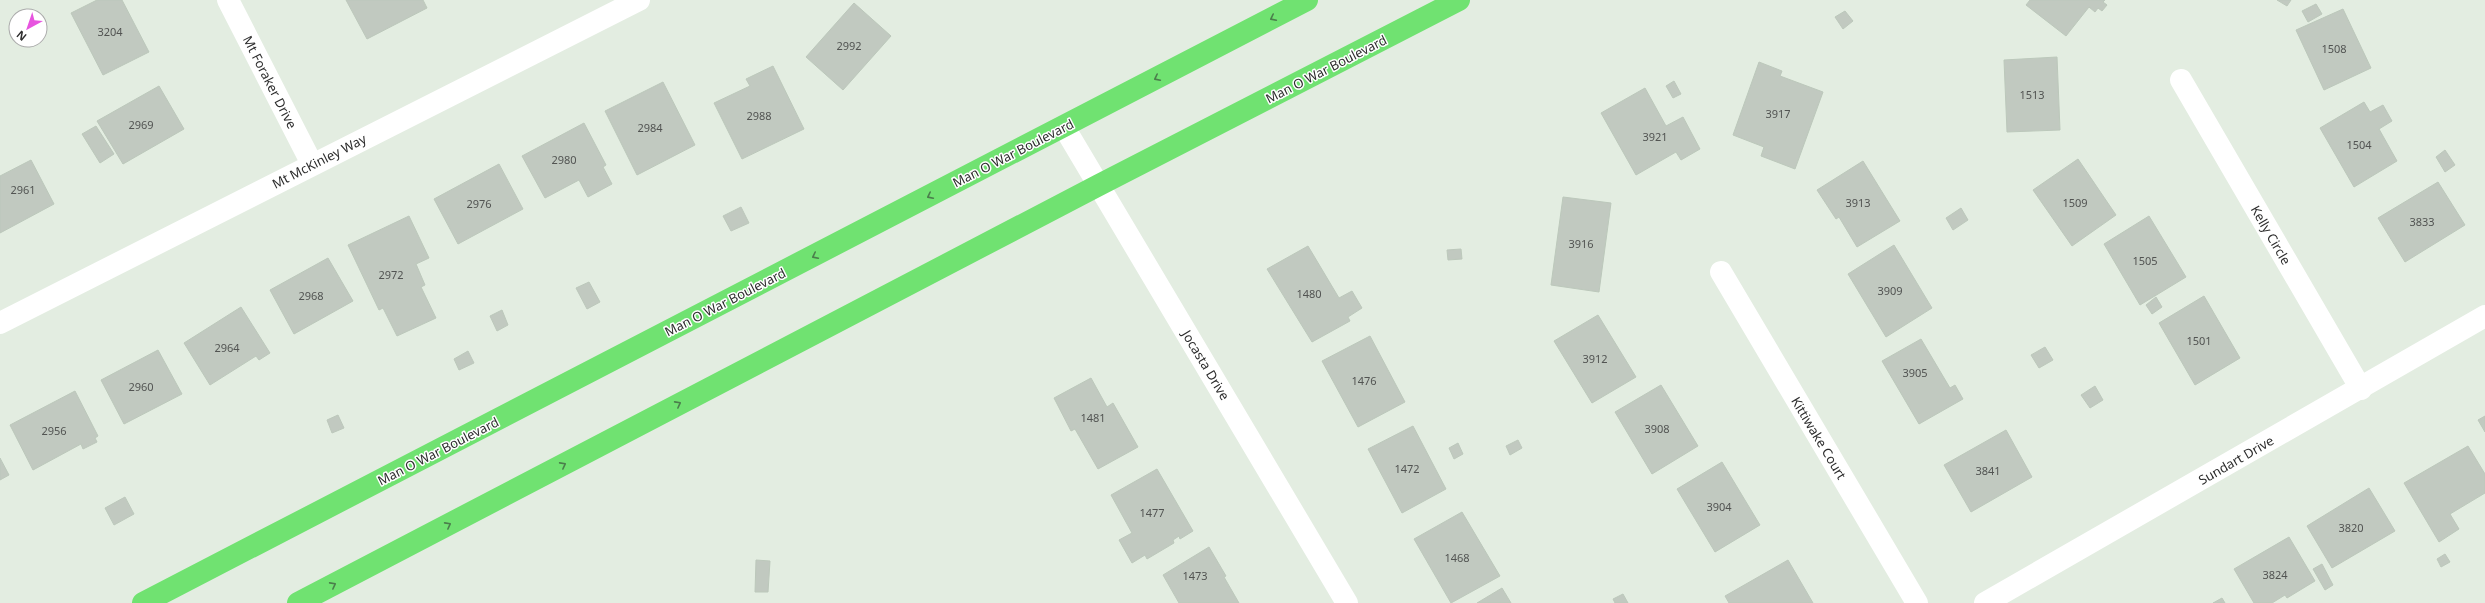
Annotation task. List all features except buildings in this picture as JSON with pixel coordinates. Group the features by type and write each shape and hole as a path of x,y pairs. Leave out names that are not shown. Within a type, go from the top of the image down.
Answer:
{"main road":[{"name":"Man O War Boulevard","path":"143,603 1307,0"},
{"name":"Man O War Boulevard","path":"298,603 1099,185 1459,0"}],"street":[{"name":"Mt Foraker Drive","path":"228,0 312,164"},
{"name":"Mt McKinley Way","path":"0,323 639,0"},
{"name":"Kelly Circle","path":"2181,80 2361,389"},
{"name":"Jocasta Drive","path":"1064,127 1347,603"},
{"name":"Kittiwake Court","path":"1721,272 1917,603"},
{"name":"Sundart Drive","path":"1985,603 2361,389 2485,316"}]}
